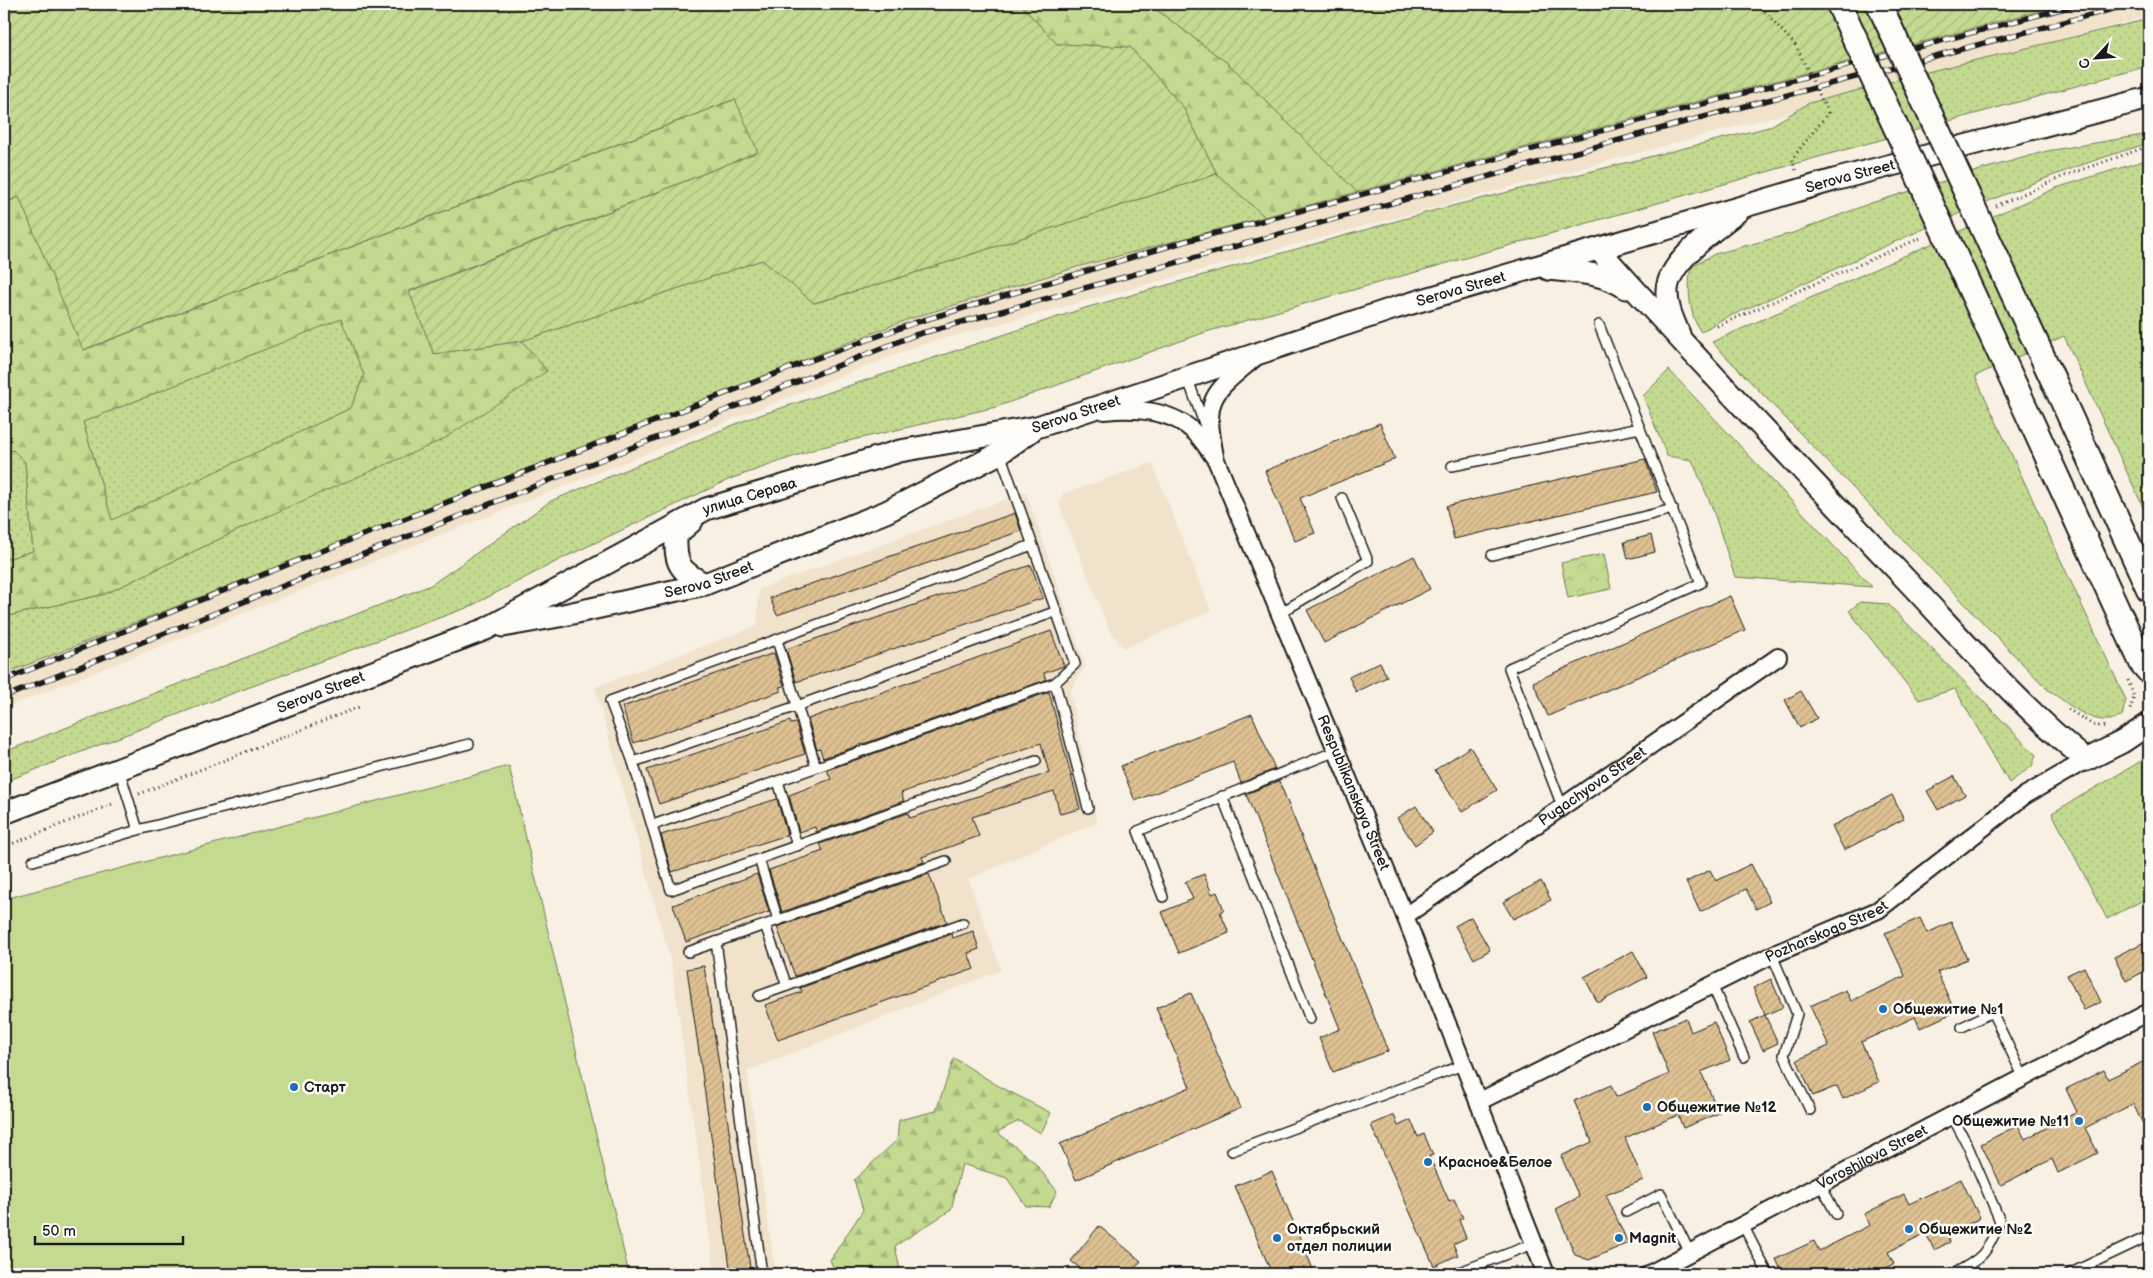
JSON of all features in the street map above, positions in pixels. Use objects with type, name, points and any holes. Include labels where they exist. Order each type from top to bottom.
[{"type":"main road","points":[[1839,4],[2142,663],[2149,671]]},
{"type":"main road","points":[[1879,4],[2149,589]]},
{"type":"street","name":"Serova Street","points":[[4,813],[486,629],[559,616],[704,584],[886,512],[1000,453],[1037,427],[1076,413],[1395,308],[1801,190],[2149,98]]},
{"type":"street","points":[[1684,346],[1670,314],[1667,290],[1670,275],[1686,255],[1743,207]]},
{"type":"street","points":[[1598,250],[1684,346],[1996,673],[2049,727],[2086,760]]},
{"type":"street","points":[[1535,268],[1596,274],[1613,279],[1642,299]]},
{"type":"street","points":[[1216,460],[1210,427],[1211,404],[1222,386],[1264,351]]},
{"type":"street","name":"Respublikanskaya Street","points":[[1076,413],[1135,408],[1170,416],[1193,430],[1216,460],[1405,916],[1546,1274]]},
{"type":"street","name":"улица Серова","points":[[486,629],[706,509],[900,451],[1037,427]]},
{"type":"street","points":[[704,584],[686,574],[676,554],[676,535],[706,509]]},
{"type":"street","name":"Pugachyova Street","points":[[1405,916],[1778,657]]},
{"type":"street","name":"Pozharskogo Street","points":[[1478,1102],[1772,956],[1878,910],[2024,796],[2086,760],[2122,742],[2149,724]]},
{"type":"street","name":"Voroshilova Street","points":[[1649,1274],[2149,1012]]},
{"type":"lane","points":[[1562,806],[1509,668],[1701,583],[1600,325]]},
{"type":"lane","points":[[1187,377],[1216,460]]},
{"type":"lane","points":[[1452,466],[1640,428]]},
{"type":"lane","points":[[653,825],[1055,683],[1076,664],[1000,453]]},
{"type":"lane","points":[[1280,613],[1368,561],[1342,498]]},
{"type":"lane","points":[[1492,555],[1673,509]]},
{"type":"lane","points":[[1032,545],[610,701],[633,762],[671,890],[1036,761]]},
{"type":"lane","points":[[633,762],[797,706],[1057,611]]},
{"type":"lane","points":[[777,640],[816,767]]},
{"type":"lane","points":[[1055,683],[1088,808]]},
{"type":"lane","points":[[33,861],[138,830],[469,744]]},
{"type":"lane","points":[[1163,897],[1138,831],[1336,751]]},
{"type":"lane","points":[[119,768],[138,830]]},
{"type":"lane","points":[[778,781],[797,846]]},
{"type":"lane","points":[[1222,796],[1310,1019]]},
{"type":"lane","points":[[759,859],[778,920]]},
{"type":"lane","points":[[688,952],[946,861]]},
{"type":"lane","points":[[759,996],[963,923]]},
{"type":"lane","points":[[765,925],[787,986]]},
{"type":"lane","points":[[716,942],[762,1274]]},
{"type":"lane","points":[[1772,956],[1797,1014],[1784,1055],[1810,1110]]},
{"type":"lane","points":[[1712,985],[1744,1057]]},
{"type":"lane","points":[[1962,1027],[1992,1012],[2024,1078]]},
{"type":"lane","points":[[1232,1151],[1463,1065]]},
{"type":"lane","points":[[1952,1116],[1967,1144],[2000,1221],[1989,1248],[1976,1262],[1952,1274]]},
{"type":"lane","points":[[1821,1184],[1836,1214]]},
{"type":"lane","points":[[1626,1212],[1661,1194],[1690,1253]]},
{"type":"lane","points":[[1743,1225],[1768,1274]]},
{"type":"lane","points":[[2069,1274],[2149,1236]]},
{"type":"lane","points":[[1454,1274],[1533,1244]]},
{"type":"path","points":[[1758,4],[1796,46],[1828,113],[1792,159],[1801,190]]},
{"type":"path","points":[[2126,674],[2134,697],[2127,719]]},
{"type":"path","points":[[4,847],[359,707]]},
{"type":"path","points":[[2068,709],[2093,726],[2114,727]]},
{"type":"shaded area","points":[[2065,4],[2149,4],[2149,16],[920,345],[4,708],[4,674],[906,320],[1077,267]]},
{"type":"shaded area","points":[[1152,463],[1211,611],[1124,648],[1109,629],[1059,504],[1063,494]]},
{"type":"shaded area","points":[[1026,492],[1085,665],[1070,692],[1097,822],[968,879],[1001,970],[747,1071],[773,1259],[779,1274],[715,1274],[672,966],[595,687],[757,626],[759,589]]},
{"type":"green space","points":[[4,4],[1020,4],[1057,44],[1130,47],[1183,107],[1217,174],[893,280],[814,303],[762,260],[522,341],[434,354],[409,292],[758,152],[735,99],[83,350],[19,197],[4,203]]},
{"type":"green space","points":[[1020,4],[1149,4],[1230,65],[1357,192],[1265,217],[1217,174],[1183,107],[1130,47],[1057,44]]},
{"type":"green space","points":[[1149,4],[2065,4],[1357,192],[1230,65]]},
{"type":"green space","points":[[2149,19],[2149,66],[1833,153],[1206,332],[996,407],[818,448],[730,479],[563,558],[469,607],[220,698],[4,782],[4,752],[431,585],[551,501],[748,419],[1085,308],[1436,210],[1769,127],[1809,103],[1943,68]]},
{"type":"green space","points":[[736,99],[758,152],[409,291],[434,354],[522,341],[547,371],[442,440],[259,520],[105,594],[4,617],[4,560],[33,551],[25,462],[13,450],[4,453],[4,203],[19,197],[84,350]],"holes":[[[341,319],[364,375],[351,408],[112,520],[83,422]]]},
{"type":"green space","points":[[2149,134],[2149,143],[2094,161],[1986,202],[1721,320],[1701,332],[1694,318],[1689,294],[1690,270],[1697,263],[1715,254],[1793,233],[1871,203],[2047,151]]},
{"type":"green space","points":[[2149,159],[2149,520],[2064,336],[1975,376],[2126,700],[2122,716],[2112,720],[2102,720],[2074,709],[2048,690],[1712,342],[2056,188]]},
{"type":"green space","points":[[1217,174],[1265,217],[1077,267],[906,320],[4,674],[4,617],[105,594],[259,520],[547,371],[522,341],[762,260],[815,303],[893,280]]},
{"type":"green space","points":[[342,318],[364,375],[351,408],[112,521],[83,422]]},
{"type":"green space","points":[[1669,370],[1872,587],[1735,577],[1712,507],[1692,460],[1667,456],[1643,396]]},
{"type":"green space","points":[[13,450],[25,462],[33,551],[4,560],[4,453]]},
{"type":"green space","points":[[1604,554],[1611,589],[1568,598],[1561,563]]},
{"type":"green space","points":[[1860,602],[1888,604],[2036,755],[2032,766],[2009,783],[1955,689],[1919,700],[1849,611]]},
{"type":"green space","points":[[2143,760],[2149,762],[2149,897],[2107,919],[2052,813]]},
{"type":"green space","name":"Старт","points":[[509,766],[629,1274],[4,1274],[4,899]]},
{"type":"green space","points":[[954,1058],[995,1084],[1051,1113],[1041,1133],[1019,1121],[997,1132],[1033,1161],[1057,1191],[1049,1207],[1026,1206],[1007,1178],[962,1164],[951,1210],[895,1246],[901,1274],[836,1273],[830,1260],[863,1210],[854,1180],[897,1140],[899,1120],[936,1111]]},
{"type":"building","points":[[1380,423],[1395,459],[1300,498],[1315,533],[1295,541],[1265,471]]},
{"type":"building","points":[[1645,459],[1657,492],[1454,539],[1446,506]]},
{"type":"building","points":[[1015,513],[1021,531],[777,615],[770,598]]},
{"type":"building","points":[[1651,535],[1655,552],[1628,559],[1624,542]]},
{"type":"building","points":[[1414,556],[1430,589],[1324,643],[1307,610]]},
{"type":"building","points":[[1031,565],[1043,598],[796,682],[786,649]]},
{"type":"building","points":[[1730,596],[1745,630],[1548,716],[1533,682]]},
{"type":"building","points":[[1051,631],[1064,666],[1044,673],[1046,680],[823,758],[820,749],[817,750],[808,719]]},
{"type":"building","points":[[774,653],[784,686],[779,687],[781,691],[634,743],[622,707]]},
{"type":"building","points":[[1380,662],[1387,677],[1356,692],[1349,677]]},
{"type":"building","points":[[1801,691],[1817,718],[1800,728],[1785,700]]},
{"type":"building","points":[[1049,692],[1080,809],[1060,814],[1054,791],[972,817],[979,836],[922,857],[924,862],[782,912],[769,870],[823,851],[820,844],[908,813],[910,818],[1049,773],[1041,743],[901,793],[904,801],[816,832],[815,827],[799,832],[789,795],[831,779],[827,770]]},
{"type":"building","points":[[1252,714],[1275,769],[1241,783],[1233,762],[1135,801],[1121,766]]},
{"type":"building","points":[[790,721],[791,724],[796,723],[805,754],[659,804],[647,770]]},
{"type":"building","points":[[1470,747],[1497,790],[1462,812],[1435,770]]},
{"type":"building","points":[[1954,776],[1965,795],[1938,810],[1927,791]]},
{"type":"building","points":[[1279,781],[1388,1051],[1333,1072],[1319,1038],[1340,1029],[1246,794]]},
{"type":"building","points":[[1892,795],[1904,819],[1844,850],[1832,826]]},
{"type":"building","points":[[777,799],[787,835],[672,872],[661,835]]},
{"type":"building","points":[[1416,806],[1433,832],[1415,845],[1397,818]]},
{"type":"building","points":[[1751,864],[1770,902],[1756,909],[1746,889],[1700,912],[1686,882],[1710,870],[1716,881]]},
{"type":"building","points":[[757,874],[769,912],[686,942],[673,905]]},
{"type":"building","points":[[929,874],[947,922],[795,976],[777,927]]},
{"type":"building","points":[[1204,874],[1212,894],[1217,892],[1224,910],[1220,912],[1229,933],[1179,953],[1162,912],[1193,899],[1185,882]]},
{"type":"building","points":[[1541,881],[1551,900],[1513,919],[1503,902]]},
{"type":"building","points":[[1471,917],[1490,950],[1474,959],[1455,926]]},
{"type":"building","name":"Общежитие №1","points":[[1920,918],[1927,933],[1951,922],[1967,959],[1937,972],[1955,1012],[1920,1028],[1915,1017],[1861,1042],[1879,1082],[1843,1099],[1837,1086],[1813,1096],[1797,1060],[1829,1046],[1810,1006],[1846,990],[1851,1001],[1905,976],[1885,933]]},
{"type":"building","points":[[973,931],[979,949],[968,953],[974,969],[778,1040],[765,1005],[802,992],[800,988],[952,934],[953,938]]},
{"type":"building","points":[[2149,940],[2149,969],[2126,981],[2114,957]]},
{"type":"building","points":[[1633,951],[1647,977],[1598,1003],[1584,977]]},
{"type":"building","points":[[704,966],[751,1274],[731,1274],[687,969]]},
{"type":"building","points":[[2084,967],[2101,1002],[2084,1010],[2067,975]]},
{"type":"building","points":[[1771,979],[1783,1007],[1765,1015],[1753,988]]},
{"type":"building","points":[[1191,993],[1241,1108],[1076,1180],[1060,1144],[1190,1087],[1156,1008]]},
{"type":"building","points":[[1765,1015],[1778,1043],[1763,1050],[1750,1022]]},
{"type":"building","name":"Общежитие №12","points":[[1686,1018],[1691,1032],[1714,1022],[1730,1060],[1701,1072],[1719,1113],[1683,1128],[1678,1115],[1625,1138],[1643,1180],[1606,1195],[1628,1243],[1589,1260],[1575,1255],[1556,1209],[1579,1197],[1561,1156],[1592,1142],[1574,1101],[1611,1085],[1616,1097],[1669,1074],[1652,1032]]},
{"type":"building","name":"Общежитие №11","points":[[2149,1059],[2149,1136],[2133,1104],[2085,1128],[2098,1153],[2058,1173],[2052,1159],[2001,1185],[1981,1144],[2018,1125],[2025,1139],[2077,1112],[2066,1089],[2104,1070],[2108,1079]]},
{"type":"building","points":[[1394,1115],[1398,1126],[1411,1120],[1418,1137],[1424,1134],[1433,1155],[1429,1156],[1449,1201],[1454,1199],[1463,1218],[1459,1220],[1466,1238],[1453,1244],[1458,1255],[1434,1266],[1371,1125]]},
{"type":"building","points":[[1272,1171],[1315,1274],[1272,1274],[1235,1186]]},
{"type":"building","name":"Общежитие №2","points":[[1961,1179],[1980,1218],[1947,1235],[1950,1242],[1934,1250],[1926,1233],[1888,1252],[1894,1264],[1873,1274],[1783,1274],[1776,1259],[1814,1241],[1819,1251],[1870,1225],[1864,1214],[1904,1194],[1909,1204]]},
{"type":"building","points":[[1099,1226],[1141,1261],[1130,1274],[1087,1274],[1071,1261]]},
{"type":"railway","points":[[4,680],[294,562],[798,365],[914,323],[1186,241],[2080,4]]},
{"type":"railway","points":[[4,697],[915,335],[1685,122],[2132,4]]},
{"type":"place","name":"Общежитие №1","points":[[1883,1009]]},
{"type":"place","name":"Старт","points":[[294,1087]]},
{"type":"place","name":"Общежитие №12","points":[[1647,1107]]},
{"type":"place","name":"Общежитие №11","points":[[2079,1121]]},
{"type":"place","name":"Красное&Белое","points":[[1428,1162]]},
{"type":"place","name":"Общежитие №2","points":[[1909,1229]]},
{"type":"place","name":"Октябрьский отдел полиции","points":[[1277,1238]]},
{"type":"place","name":"Magnit","points":[[1619,1238]]}]
